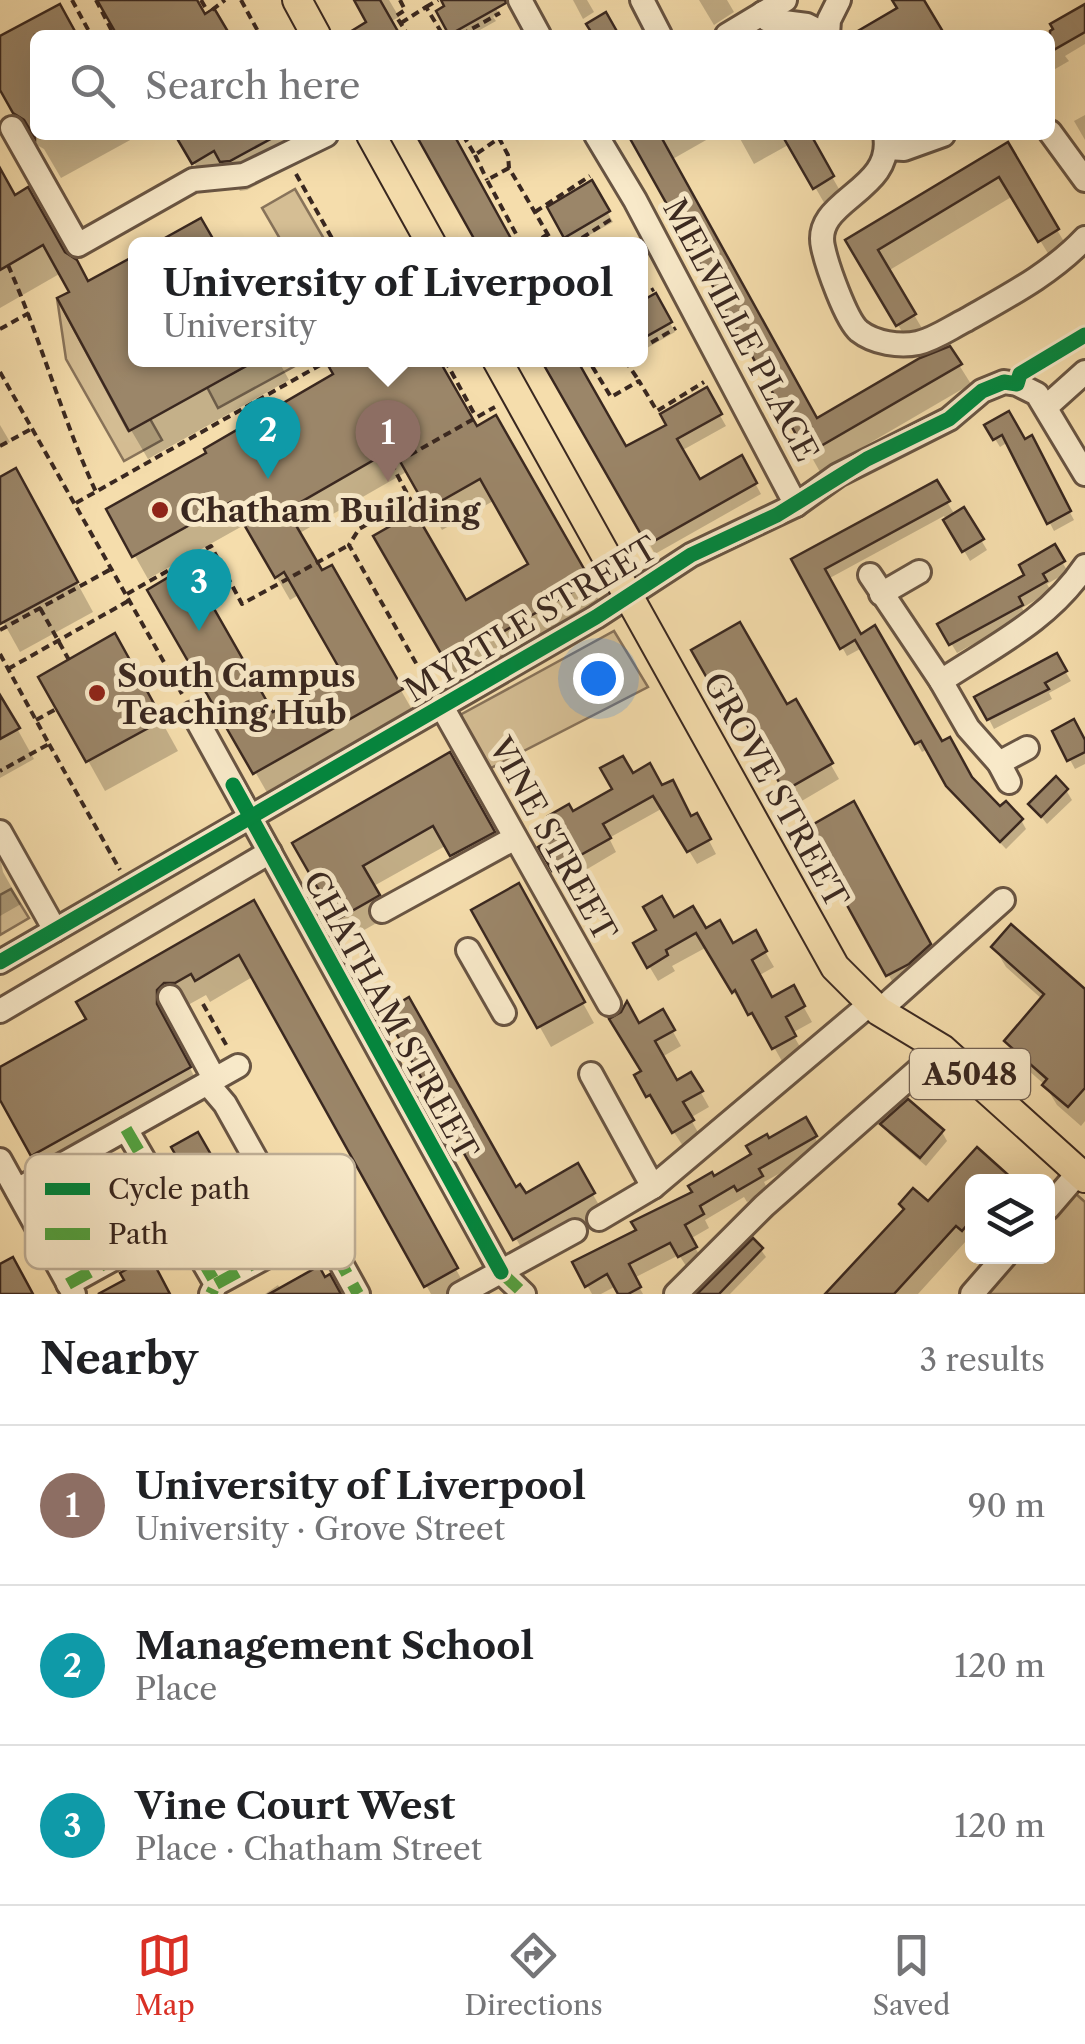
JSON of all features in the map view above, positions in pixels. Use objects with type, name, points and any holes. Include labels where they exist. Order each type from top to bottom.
[{"type":"main road","points":[[297,0],[313,30]]},
{"type":"main road","points":[[375,140],[428,237]]},
{"type":"main road","name":"GROVE STREET","points":[[501,367],[822,947],[847,982],[874,1007],[942,1049],[1082,1175]]},
{"type":"street","points":[[642,0],[657,30]]},
{"type":"street","points":[[735,30],[785,0]]},
{"type":"street","points":[[828,30],[839,0]]},
{"type":"street","points":[[510,6],[534,30]]},
{"type":"street","points":[[763,13],[768,20],[817,30]]},
{"type":"street","points":[[12,128],[78,244],[193,180],[244,175],[316,140]]},
{"type":"street","points":[[1055,139],[1085,180]]},
{"type":"street","name":"MELVILLE PLACE","points":[[599,140],[635,200],[796,504]]},
{"type":"street","points":[[928,140],[904,149],[886,142],[878,169],[861,192],[829,216],[824,227],[822,244],[849,318],[858,330],[874,340],[902,345],[934,337],[1034,281],[1085,238]]},
{"type":"street","points":[[1085,372],[1046,407],[1085,474]]},
{"type":"street","name":"MYRTLE STREET","points":[[0,962],[628,597],[691,555],[796,504],[867,458],[949,419],[982,391],[1004,382],[1018,384],[1036,394],[1046,407]]},
{"type":"street","points":[[941,681],[1037,620],[1069,590],[1085,566]]},
{"type":"street","points":[[918,572],[875,584],[968,728],[1004,772],[1027,748]]},
{"type":"street","name":"VINE STREET","points":[[440,705],[609,1004]]},
{"type":"street","name":"CHATHAM STREET","points":[[193,713],[501,1272],[524,1294]]},
{"type":"street","points":[[0,832],[55,930]]},
{"type":"street","points":[[382,911],[515,838]]},
{"type":"street","points":[[0,1012],[270,852]]},
{"type":"street","points":[[599,1219],[652,1187],[1003,900]]},
{"type":"street","points":[[468,950],[504,1013]]},
{"type":"street","points":[[170,997],[253,1154]]},
{"type":"street","points":[[676,1294],[764,1206],[942,1049]]},
{"type":"street","points":[[81,1154],[238,1066]]},
{"type":"street","points":[[590,1074],[652,1187]]},
{"type":"street","points":[[126,1129],[141,1154]]},
{"type":"street","points":[[0,1160],[25,1205]]},
{"type":"street","points":[[1055,1201],[1082,1175]]},
{"type":"street","points":[[17,1190],[25,1186]]},
{"type":"street","points":[[460,1294],[575,1232]]},
{"type":"street","points":[[972,1294],[998,1264]]},
{"type":"street","points":[[71,1289],[104,1269]]},
{"type":"street","points":[[214,1289],[248,1269]]},
{"type":"street","points":[[345,1269],[358,1294]]},
{"type":"path","points":[[72,0],[89,30]]},
{"type":"path","points":[[96,0],[111,30]]},
{"type":"path","points":[[201,0],[210,11],[225,0]]},
{"type":"path","points":[[241,0],[257,30]]},
{"type":"path","points":[[400,0],[405,10],[396,16],[405,30]]},
{"type":"path","points":[[400,23],[438,0]]},
{"type":"path","points":[[469,30],[510,6]]},
{"type":"path","points":[[426,7],[440,30]]},
{"type":"path","points":[[466,140],[518,237]]},
{"type":"path","points":[[475,155],[496,140]]},
{"type":"path","points":[[502,140],[509,168],[550,237]]},
{"type":"path","points":[[286,156],[331,237]]},
{"type":"path","points":[[487,180],[509,168]]},
{"type":"path","points":[[535,212],[590,176]]},
{"type":"path","points":[[583,237],[614,218]]},
{"type":"path","points":[[543,237],[548,234]]},
{"type":"path","points":[[0,273],[9,267],[72,440],[96,492]]},
{"type":"path","points":[[648,292],[654,289]]},
{"type":"path","points":[[0,329],[28,313]]},
{"type":"path","points":[[648,344],[676,328]]},
{"type":"path","points":[[76,503],[316,367]]},
{"type":"path","points":[[448,367],[476,417]]},
{"type":"path","points":[[593,367],[611,397],[639,380]]},
{"type":"path","points":[[630,367],[656,411],[704,382]]},
{"type":"path","points":[[0,372],[193,713]]},
{"type":"path","points":[[127,594],[212,546],[242,604],[349,545],[359,529],[410,498],[392,465],[517,395]]},
{"type":"path","points":[[0,446],[33,428]]},
{"type":"path","points":[[349,545],[440,705]]},
{"type":"path","points":[[0,630],[113,568]]},
{"type":"path","points":[[8,668],[130,600]]},
{"type":"path","points":[[40,608],[68,660]]},
{"type":"path","points":[[1,657],[129,888]]},
{"type":"path","points":[[36,720],[56,709]]},
{"type":"path","points":[[0,771],[49,744]]},
{"type":"path","points":[[203,1004],[238,1066]]},
{"type":"shaded area","points":[[295,189],[323,237],[279,237],[262,208]]},
{"type":"shaded area","points":[[57,298],[128,430],[150,419],[162,440],[124,461],[66,359]]},
{"type":"shaded area","points":[[244,367],[293,367],[218,408],[207,387]]},
{"type":"shaded area","points":[[614,631],[648,687],[489,769],[460,715]]},
{"type":"shaded area","points":[[11,889],[29,918],[0,935],[0,895]]},
{"type":"shaded area","points":[[1076,1194],[1085,1202],[1085,1294],[985,1294],[1013,1264],[1055,1264],[1055,1217]]},
{"type":"building","points":[[97,0],[197,0],[205,14],[214,8],[227,30],[114,30]]},
{"type":"building","points":[[354,0],[380,0],[397,30],[353,30],[366,22]]},
{"type":"building","points":[[441,0],[506,3],[458,30],[446,30],[436,11],[444,6]]},
{"type":"building","points":[[892,0],[924,0],[942,30],[860,30],[897,8]]},
{"type":"building","points":[[60,4],[74,30],[30,30],[30,130],[13,113],[0,90],[0,36]]},
{"type":"building","points":[[1085,4],[1085,32],[1055,49],[1055,30],[1050,24]]},
{"type":"building","points":[[606,12],[616,30],[590,30],[586,24]]},
{"type":"building","points":[[178,140],[269,140],[230,161],[220,162],[214,151],[192,164]]},
{"type":"building","points":[[419,140],[457,140],[510,237],[473,237]]},
{"type":"building","points":[[631,140],[663,140],[817,418],[920,358],[950,346],[962,364],[807,454]]},
{"type":"building","points":[[785,140],[814,140],[834,176],[813,189]]},
{"type":"building","points":[[1008,142],[1059,229],[1038,242],[999,177],[878,250],[916,314],[896,326],[845,240]]},
{"type":"building","points":[[0,168],[15,195],[28,187],[65,252],[77,260],[88,281],[128,259],[128,367],[244,367],[129,431],[57,298],[69,292],[43,245],[0,270]]},
{"type":"building","points":[[592,180],[610,211],[563,237],[547,207]]},
{"type":"building","points":[[201,218],[212,237],[167,237]]},
{"type":"building","points":[[656,293],[672,322],[648,336],[648,298]]},
{"type":"building","points":[[329,367],[443,367],[477,426],[496,415],[591,581],[447,664],[373,536],[415,512],[466,600],[528,564],[480,479],[427,509],[393,449],[287,510],[322,570],[332,565],[403,689],[253,774],[147,590],[189,565],[273,712],[342,673],[284,572],[275,578],[231,502],[132,557],[106,509],[333,374]]},
{"type":"building","points":[[545,367],[581,367],[626,446],[666,425],[660,414],[707,387],[722,414],[677,439],[700,479],[742,455],[757,483],[647,545]]},
{"type":"building","points":[[1009,411],[1025,439],[1032,435],[1071,511],[1047,524],[1002,435],[993,440],[984,425]]},
{"type":"building","points":[[16,468],[78,582],[0,624],[0,477]]},
{"type":"building","points":[[937,480],[950,501],[825,569],[861,634],[875,625],[942,741],[950,737],[972,777],[1000,806],[1006,801],[1023,819],[1000,842],[946,786],[921,741],[915,744],[855,640],[840,649],[791,559]]},
{"type":"building","points":[[964,507],[984,539],[962,552],[943,520]]},
{"type":"building","points":[[1055,544],[1065,561],[1043,574],[1047,581],[1019,597],[1023,605],[949,645],[937,624],[1024,575],[1019,565]]},
{"type":"building","points":[[740,622],[787,704],[796,699],[833,763],[784,791],[738,709],[728,715],[691,650]]},
{"type":"building","name":"South Campus Teaching Hub","points":[[115,633],[163,720],[86,762],[38,677]]},
{"type":"building","points":[[1057,653],[1067,671],[1045,683],[1049,689],[987,720],[974,697]]},
{"type":"building","points":[[0,695],[20,728],[0,739]]},
{"type":"building","points":[[1074,719],[1085,740],[1085,752],[1067,761],[1052,731]]},
{"type":"building","points":[[450,752],[495,832],[450,856],[433,826],[363,866],[380,895],[336,920],[292,843]]},
{"type":"building","points":[[623,756],[633,773],[650,763],[662,785],[673,780],[691,816],[697,813],[711,839],[687,852],[653,796],[603,824],[611,838],[552,871],[538,847],[559,835],[548,816],[569,804],[573,811],[612,789],[600,768]]},
{"type":"building","points":[[1056,776],[1068,789],[1041,817],[1028,804]]},
{"type":"building","points":[[854,801],[931,944],[909,964],[886,976],[805,829]]},
{"type":"building","points":[[519,883],[585,1002],[537,1028],[471,910]]},
{"type":"building","points":[[662,896],[674,917],[693,906],[706,928],[720,920],[733,943],[756,930],[767,951],[752,960],[772,997],[794,985],[805,1006],[786,1017],[796,1036],[772,1049],[696,933],[666,950],[668,955],[647,968],[633,943],[656,930],[643,907]]},
{"type":"building","points":[[254,900],[458,1268],[424,1287],[355,1163],[355,1154],[350,1154],[239,955],[195,981],[191,974],[175,983],[164,983],[157,990],[157,1004],[191,1067],[30,1154],[0,1100],[0,1067],[86,1019],[76,1002]]},
{"type":"building","points":[[1011,924],[1085,989],[1085,1088],[1068,1107],[1042,1085],[1047,1079],[1004,1041],[1044,994],[991,947]]},
{"type":"building","points":[[409,997],[516,1187],[520,1184],[526,1193],[578,1163],[595,1193],[513,1240],[384,1012]]},
{"type":"building","points":[[627,1001],[639,1023],[663,1009],[675,1030],[655,1041],[677,1080],[691,1072],[703,1091],[683,1102],[694,1120],[672,1133],[650,1095],[646,1097],[634,1075],[641,1071],[609,1019],[621,1012]]},
{"type":"building","points":[[908,1099],[944,1130],[920,1158],[880,1124]]},
{"type":"building","points":[[806,1117],[817,1136],[759,1169],[763,1176],[737,1191],[734,1186],[700,1206],[704,1214],[685,1225],[697,1247],[678,1257],[670,1243],[629,1264],[641,1287],[628,1294],[618,1294],[607,1274],[585,1287],[572,1262],[636,1230],[631,1222],[692,1192],[688,1186],[751,1154],[746,1146]]},
{"type":"building","points":[[198,1132],[211,1154],[175,1154],[171,1147]]},
{"type":"building","points":[[977,1147],[1007,1174],[965,1174],[965,1227],[962,1231],[956,1226],[894,1294],[825,1294],[904,1209],[899,1204],[913,1188],[928,1201]]},
{"type":"building","points":[[753,1238],[763,1248],[719,1294],[697,1294]]},
{"type":"building","points":[[13,1257],[33,1294],[0,1294],[0,1264]]},
{"type":"building","points":[[127,1269],[157,1269],[170,1294],[98,1294],[124,1280],[120,1273]]},
{"type":"building","points":[[314,1269],[321,1269],[325,1277],[330,1274],[341,1294],[269,1294]]},
{"type":"marked path","points":[[126,1129],[141,1154]]},
{"type":"marked path","points":[[68,1284],[95,1269]]},
{"type":"marked path","points":[[207,1269],[216,1284],[211,1294]]},
{"type":"marked path","points":[[216,1284],[244,1269]]},
{"type":"marked path","points":[[344,1269],[358,1294]]},
{"type":"marked path","points":[[501,1272],[524,1294]]},
{"type":"cycle path","points":[[0,962],[596,617],[691,555],[777,515],[867,459],[949,419],[982,391],[1004,382],[1017,384],[1020,374],[1085,335]]},
{"type":"cycle path","points":[[233,785],[501,1272]]},
{"type":"place","name":"Management School","points":[[268,479]]},
{"type":"place","name":"University of Liverpool","points":[[388,482]]},
{"type":"place","name":"Chatham Building","points":[[160,510]]},
{"type":"place","name":"Vine Court West","points":[[199,631]]},
{"type":"place","name":"South Campus Teaching Hub","points":[[97,693]]}]
